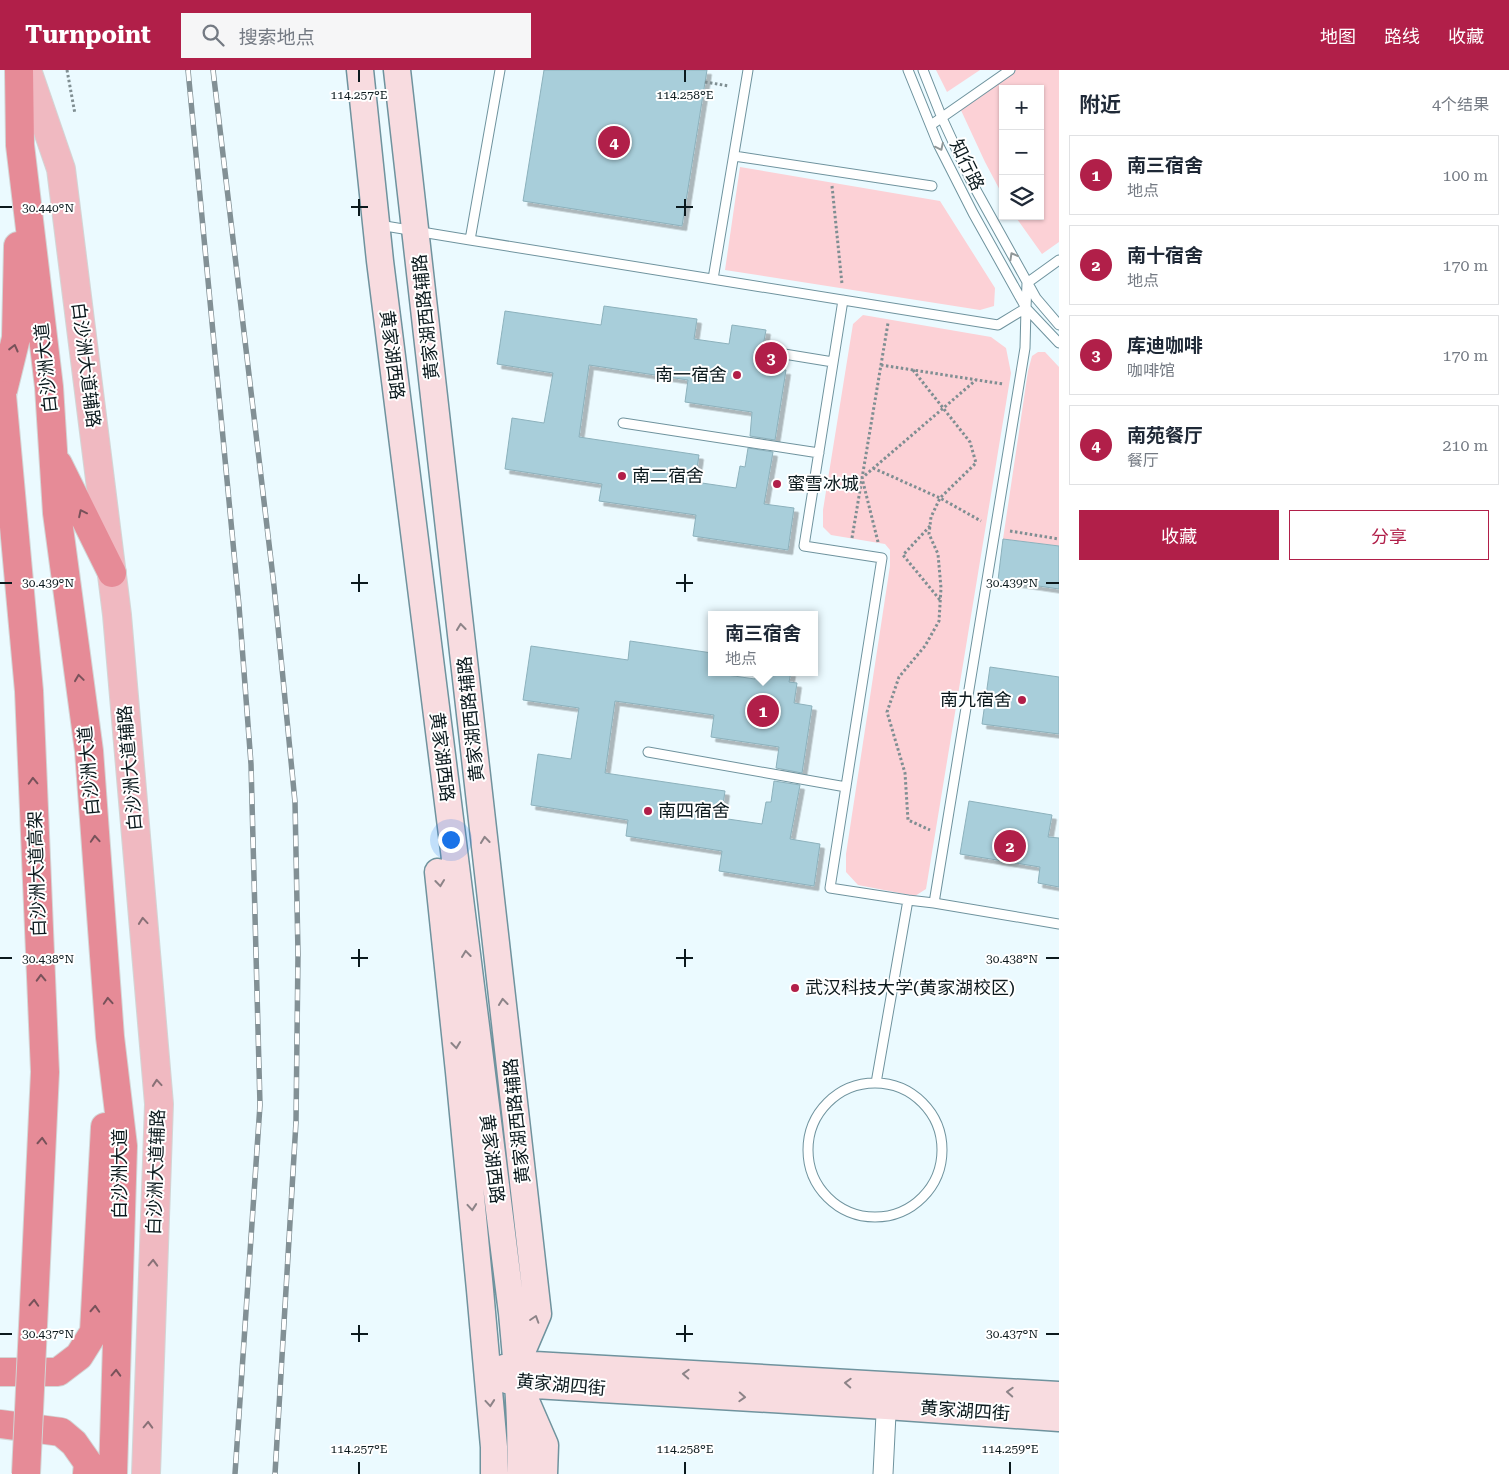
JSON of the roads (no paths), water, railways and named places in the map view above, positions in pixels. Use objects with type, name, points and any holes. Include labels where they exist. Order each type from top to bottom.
[{"type":"highway","name":"白沙洲大道","points":[[19,70],[20,146],[49,387],[57,513],[89,751],[110,1037],[123,1146],[113,1474]]},
{"type":"highway","name":"白沙洲大道高架","points":[[20,146],[16,338],[1,387],[29,690],[45,1072],[26,1474]]},
{"type":"highway","points":[[53,454],[112,573]]},
{"type":"highway","points":[[0,1372],[58,1372],[79,1356],[94,1332],[110,1037]]},
{"type":"highway","points":[[0,1424],[62,1432],[74,1443],[88,1464],[87,1474]]},
{"type":"main road","name":"白沙洲大道辅路","points":[[27,70],[61,169],[112,573],[159,1104],[146,1474]]},
{"type":"main road","name":"黄家湖西路","points":[[346,70],[356,176],[405,554],[460,1082],[494,1447],[494,1474]]},
{"type":"main road","name":"黄家湖西路","points":[[360,70],[376,224],[518,1374],[521,1447],[520,1474]]},
{"type":"main road","name":"黄家湖西路辅路","points":[[397,70],[538,1314],[518,1374]]},
{"type":"main road","name":"黄家湖四街","points":[[487,1373],[887,1395],[1059,1395]]},
{"type":"main road","points":[[518,1374],[545,1445],[544,1474]]},
{"type":"main road","name":"黄家湖四街","points":[[887,1395],[1059,1418]]},
{"type":"street","points":[[883,1474],[887,1395]]},
{"type":"lane","points":[[470,240],[500,70]]},
{"type":"lane","points":[[713,279],[748,70]]},
{"type":"lane","name":"知行路","points":[[908,70],[938,144],[973,213],[1026,308],[1059,343]]},
{"type":"lane","name":"知行路","points":[[923,70],[942,118],[971,181],[1036,298],[1059,325]]},
{"type":"lane","points":[[931,125],[1010,70]]},
{"type":"lane","points":[[734,156],[932,186]]},
{"type":"lane","points":[[376,224],[998,324],[1026,308]]},
{"type":"lane","points":[[934,903],[1025,348],[1027,282],[1059,260]]},
{"type":"lane","points":[[844,300],[804,546],[882,558],[830,888],[1059,924]]},
{"type":"lane","points":[[775,369],[778,353],[833,362]]},
{"type":"lane","points":[[623,423],[819,453]]},
{"type":"lane","points":[[648,752],[846,787]]},
{"type":"lane","points":[[876,1083],[908,900]]},
{"type":"lane","points":[[876,1083],[897,1087],[916,1097],[931,1112],[940,1132],[942,1153],[938,1174],[927,1193],[911,1207],[891,1215],[870,1217],[847,1211],[828,1198],[815,1180],[808,1159],[809,1136],[818,1115],[833,1098],[853,1087],[876,1083]]},
{"type":"railway","points":[[188,70],[239,606],[251,764],[260,1105],[235,1474]]},
{"type":"railway","points":[[213,70],[274,586],[295,802],[298,954],[296,1122],[275,1474]]},
{"type":"place","name":"南苑餐厅","points":[[614,142]]},
{"type":"place","name":"库迪咖啡","points":[[771,358]]},
{"type":"place","name":"南一宿舍","points":[[737,375]]},
{"type":"place","name":"南二宿舍","points":[[622,476]]},
{"type":"place","name":"蜜雪冰城","points":[[777,484]]},
{"type":"place","name":"南九宿舍","points":[[1022,700]]},
{"type":"place","name":"南三宿舍","points":[[763,711]]},
{"type":"place","name":"南四宿舍","points":[[648,811]]},
{"type":"place","name":"南十宿舍","points":[[1010,846]]},
{"type":"place","name":"武汉科技大学(黄家湖校区)","points":[[795,988]]}]
